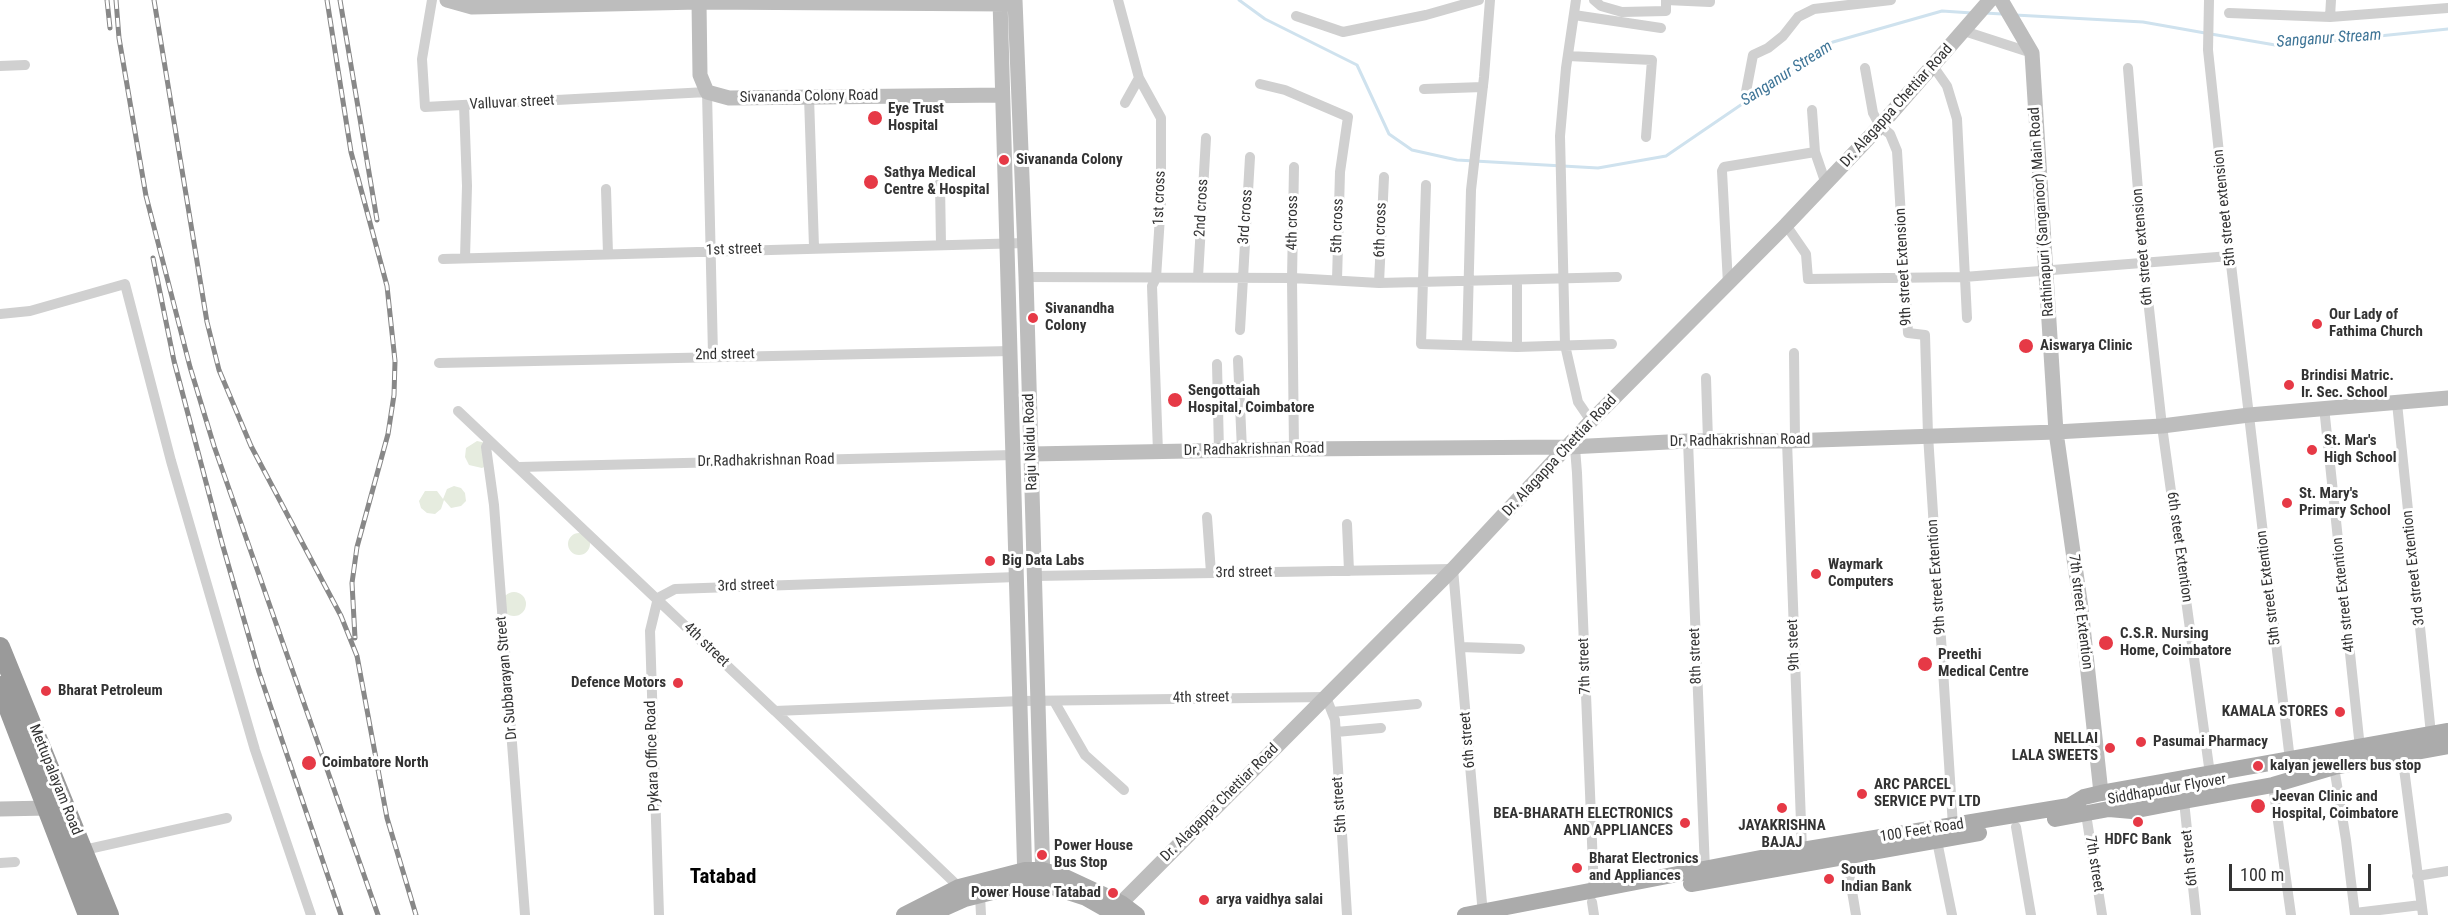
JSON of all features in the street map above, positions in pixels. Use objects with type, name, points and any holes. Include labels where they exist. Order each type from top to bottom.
[{"type":"highway","name":"Mettupalayam Road","points":[[0,646],[56,805],[88,915]]},
{"type":"highway","name":"Mettupalayam Road","points":[[0,686],[56,805],[84,850],[109,915]]},
{"type":"main road","name":"100 Feet Road","points":[[1465,915],[1521,912],[1593,903],[1846,855],[2086,814],[2105,801],[2210,774],[2448,731]]},
{"type":"main road","name":"Siddhapudur Flyover","points":[[2105,801],[2128,805],[2269,780],[2448,738]]},
{"type":"main road","name":"100 Feet Road","points":[[1593,903],[1705,870],[1802,850],[2069,806],[2084,797],[2105,801],[2132,811],[2269,780],[2448,746]]},
{"type":"main road","name":"Siddhapudur Flyover","points":[[2105,801],[2247,776],[2269,780]]},
{"type":"main road","points":[[904,915],[959,887],[1025,877],[1063,876],[1118,909],[1137,915]]},
{"type":"main road","points":[[929,915],[1025,877]]},
{"type":"street","name":"Valluvar street","points":[[432,0],[422,59],[425,107],[707,92]]},
{"type":"street","points":[[447,0],[472,7],[699,1],[1015,2]]},
{"type":"street","points":[[1118,0],[1139,78],[1125,103]]},
{"type":"street","points":[[1296,16],[1343,32],[1426,15],[1479,0]]},
{"type":"street","points":[[1467,345],[1467,280],[1472,179],[1490,0]]},
{"type":"street","points":[[1576,0],[1560,136],[1565,345],[1578,402],[1591,421]]},
{"type":"street","points":[[1594,0],[1601,6],[1622,12],[1666,11],[1666,0],[1710,2],[1710,0]]},
{"type":"street","points":[[1804,0],[1814,9]]},
{"type":"street","points":[[1745,97],[1753,55],[1768,48],[1783,36],[1798,17],[1814,9],[1891,0]]},
{"type":"street","name":"Rathinapuri (Sanganoor) Main Road","points":[[2001,0],[2028,47],[2056,432]]},
{"type":"street","name":"5th street extension","points":[[2209,0],[2208,46],[2249,415]]},
{"type":"street","points":[[2330,17],[2331,0]]},
{"type":"street","points":[[699,1],[700,75],[707,92],[713,355]]},
{"type":"street","name":"Raju Naidu Road","points":[[1000,2],[1025,877]]},
{"type":"street","name":"Raju Naidu Road","points":[[1015,2],[1035,576],[1046,701],[1043,877]]},
{"type":"street","name":"Dr. Alagappa Chettiar Road","points":[[1118,909],[1453,569],[1591,421],[1786,225],[1880,126],[1988,2]]},
{"type":"street","points":[[2229,13],[2330,17],[2448,8]]},
{"type":"street","points":[[1574,15],[1661,28]]},
{"type":"street","points":[[1965,29],[2028,47]]},
{"type":"street","points":[[1568,56],[1652,60],[1646,137]]},
{"type":"street","points":[[0,66],[25,65]]},
{"type":"street","points":[[1933,66],[1947,86],[1957,119],[1967,318]]},
{"type":"street","name":"9th street Extension","points":[[1865,68],[1874,113],[1880,126],[1890,135],[1897,151],[1908,333],[1925,335],[1929,435]]},
{"type":"street","name":"6th street extension","points":[[2128,68],[2144,263],[2162,426]]},
{"type":"street","name":"1st cross","points":[[1139,78],[1161,118],[1161,201],[1156,278],[1152,286],[1158,452]]},
{"type":"street","name":"5th cross","points":[[1260,84],[1286,90],[1348,117],[1340,172],[1337,280]]},
{"type":"street","points":[[1424,89],[1483,87]]},
{"type":"street","name":"Sivananda Colony Road","points":[[707,92],[729,98],[1002,95]]},
{"type":"street","points":[[809,97],[814,247]]},
{"type":"street","points":[[464,105],[467,186],[465,258]]},
{"type":"street","points":[[1812,110],[1815,152],[1826,183]]},
{"type":"street","name":"2nd cross","points":[[1198,278],[1206,138]]},
{"type":"street","points":[[1728,284],[1722,171],[1724,167],[1815,152]]},
{"type":"street","name":"3rd cross","points":[[1240,330],[1250,157]]},
{"type":"street","name":"4th cross","points":[[1294,167],[1292,279],[1294,449]]},
{"type":"street","name":"6th cross","points":[[1379,282],[1384,177]]},
{"type":"street","points":[[940,183],[941,245]]},
{"type":"street","points":[[1426,185],[1421,344],[1517,347],[1612,344]]},
{"type":"street","points":[[606,189],[608,254]]},
{"type":"street","points":[[1786,225],[1806,254],[1808,279],[1964,277],[2230,256]]},
{"type":"street","name":"1st street","points":[[443,259],[814,247],[1025,243]]},
{"type":"street","points":[[1026,277],[1242,278],[1379,282],[1517,281],[1617,277]]},
{"type":"street","points":[[1517,281],[1517,347]]},
{"type":"street","points":[[0,314],[30,311],[125,284],[171,461],[252,739],[311,915]]},
{"type":"street","name":"2nd street","points":[[440,363],[713,355],[1011,351]]},
{"type":"street","name":"9th steet","points":[[1794,353],[1791,441],[1802,850]]},
{"type":"street","points":[[1238,360],[1242,450]]},
{"type":"street","points":[[1217,364],[1219,451]]},
{"type":"street","points":[[1706,378],[1708,441]]},
{"type":"street","name":"Dr. Radhakrishnan Road","points":[[1031,454],[1569,447],[1688,441],[1791,441],[2056,432],[2162,426],[2324,407],[2448,398]]},
{"type":"street","name":"3rd street Extention","points":[[2397,403],[2431,734]]},
{"type":"street","name":"4th street Extention","points":[[2324,407],[2360,748]]},
{"type":"street","name":"4th street","points":[[458,411],[658,598],[959,887]]},
{"type":"street","name":"5th street Extention","points":[[2249,415],[2290,760]]},
{"type":"street","name":"6th steet Extention","points":[[2162,426],[2210,774]]},
{"type":"street","name":"7th street Extention","points":[[2056,432],[2105,801]]},
{"type":"street","name":"9th street Extention","points":[[1929,435],[1953,826]]},
{"type":"street","name":"8th street","points":[[1688,441],[1705,870]]},
{"type":"street","name":"Dr Subbarayan Street","points":[[489,442],[486,447],[492,478],[525,915]]},
{"type":"street","name":"7th street","points":[[1569,447],[1575,448],[1577,473],[1593,903]]},
{"type":"street","name":"Dr.Radhakrishnan Road","points":[[519,467],[1014,455]]},
{"type":"street","points":[[1207,517],[1211,573]]},
{"type":"street","points":[[1347,524],[1349,571]]},
{"type":"street","name":"3rd street","points":[[1035,576],[1453,569]]},
{"type":"street","name":"6th street","points":[[1453,569],[1483,913]]},
{"type":"street","name":"3rd street","points":[[658,598],[675,589],[1017,577]]},
{"type":"street","name":"Pykara Office Road","points":[[658,598],[650,631],[658,915]]},
{"type":"street","points":[[1460,648],[1520,649]]},
{"type":"street","name":"4th street","points":[[1021,701],[1326,696]]},
{"type":"street","name":"5th street","points":[[1326,696],[1336,732],[1347,915]]},
{"type":"street","points":[[775,711],[1021,701]]},
{"type":"street","points":[[1046,701],[1085,755],[1124,790]]},
{"type":"street","points":[[1332,712],[1417,704]]},
{"type":"street","points":[[1336,732],[1381,728]]},
{"type":"street","points":[[2334,767],[2355,914],[2422,910],[2402,753]]},
{"type":"street","points":[[2269,780],[2291,915]]},
{"type":"street","name":"6th street","points":[[2184,801],[2196,915]]},
{"type":"street","points":[[0,809],[56,805]]},
{"type":"street","name":"7th street","points":[[2086,814],[2102,915]]},
{"type":"street","points":[[84,850],[226,818]]},
{"type":"street","points":[[2016,826],[2031,915]]},
{"type":"street","points":[[1937,841],[1952,915]]},
{"type":"street","points":[[1846,855],[1856,915]]},
{"type":"street","points":[[0,863],[15,862]]},
{"type":"street","points":[[2417,876],[2448,871]]},
{"type":"street","points":[[980,895],[981,915]]},
{"type":"shaded area","points":[[477,441],[486,443],[486,466],[482,468],[469,465],[465,457],[466,448]]},
{"type":"shaded area","points":[[454,486],[461,488],[465,493],[466,501],[461,506],[451,508],[444,500],[441,509],[435,514],[427,513],[421,508],[419,501],[425,491],[437,491],[443,499],[447,489]]},
{"type":"shaded area","points":[[579,533],[587,536],[590,544],[587,552],[579,555],[571,552],[568,544],[571,536]]},
{"type":"shaded area","points":[[514,592],[522,596],[526,604],[522,612],[514,616],[506,612],[502,604],[506,596]]},
{"type":"waterway","name":"Sanganur Stream","points":[[1239,0],[1265,19],[1357,65],[1389,134],[1412,150],[1457,160],[1598,168],[1666,156],[1833,42],[1942,11],[1972,13]]},
{"type":"waterway","name":"Sanganur Stream","points":[[1985,13],[2002,14]]},
{"type":"waterway","name":"Sanganur Stream","points":[[2015,15],[2143,22],[2205,33]]},
{"type":"waterway","name":"Sanganur Stream","points":[[2211,34],[2281,46],[2448,29]]},
{"type":"railway","points":[[107,0],[110,28]]},
{"type":"railway","points":[[116,0],[119,38],[146,196],[190,367],[214,446],[378,915]]},
{"type":"railway","points":[[154,0],[207,322],[219,370],[251,446],[341,616],[357,656],[387,818],[416,915]]},
{"type":"railway","points":[[327,0],[351,152],[387,286],[395,361],[394,395],[388,434],[357,547],[352,583],[355,638]]},
{"type":"railway","points":[[340,0],[377,220]]},
{"type":"railway","points":[[153,258],[174,361],[222,543],[259,672],[341,915]]},
{"type":"place","name":"Eye Trust Hospital","points":[[875,118]]},
{"type":"place","name":"Sivananda Colony","points":[[1004,160]]},
{"type":"place","name":"Sathya Medical Centre & Hospital","points":[[871,182]]},
{"type":"place","name":"Sivanandha Colony","points":[[1033,318]]},
{"type":"place","name":"Our Lady of Fathima Church","points":[[2317,324]]},
{"type":"place","name":"Aiswarya Clinic","points":[[2026,346]]},
{"type":"place","name":"Brindisi Matric. Ir. Sec. School","points":[[2289,385]]},
{"type":"place","name":"Sengottaiah Hospital, Coimbatore","points":[[1175,400]]},
{"type":"place","name":"St. Mar's High School","points":[[2312,450]]},
{"type":"place","name":"St. Mary's Primary School","points":[[2287,503]]},
{"type":"place","name":"Big Data Labs","points":[[990,561]]},
{"type":"place","name":"Waymark Computers","points":[[1816,574]]},
{"type":"place","name":"C.S.R. Nursing Home, Coimbatore","points":[[2106,643]]},
{"type":"place","name":"Preethi Medical Centre","points":[[1925,664]]},
{"type":"place","name":"Defence Motors","points":[[678,683]]},
{"type":"place","name":"Bharat Petroleum","points":[[46,691]]},
{"type":"place","name":"KAMALA STORES","points":[[2340,712]]},
{"type":"place","name":"Pasumai Pharmacy","points":[[2141,742]]},
{"type":"place","name":"NELLAI LALA SWEETS","points":[[2110,748]]},
{"type":"place","name":"Coimbatore North","points":[[309,763]]},
{"type":"place","name":"kalyan jewellers bus stop","points":[[2258,766]]},
{"type":"place","name":"ARC PARCEL SERVICE PVT LTD","points":[[1862,794]]},
{"type":"place","name":"Jeevan Clinic and Hospital, Coimbatore","points":[[2258,806]]},
{"type":"place","name":"JAYAKRISHNA BAJAJ","points":[[1782,808]]},
{"type":"place","name":"HDFC Bank","points":[[2138,822]]},
{"type":"place","name":"BEA-BHARATH ELECTRONICS AND APPLIANCES","points":[[1685,823]]},
{"type":"place","name":"Power House Bus Stop","points":[[1042,855]]},
{"type":"place","name":"Bharat Electronics and Appliances","points":[[1577,868]]},
{"type":"place","name":"South Indian Bank","points":[[1829,879]]},
{"type":"place","name":"Power House Tatabad","points":[[1113,893]]},
{"type":"place","name":"arya vaidhya salai","points":[[1204,900]]},
{"type":"district","name":"Tatabad","points":[[723,878]]}]
